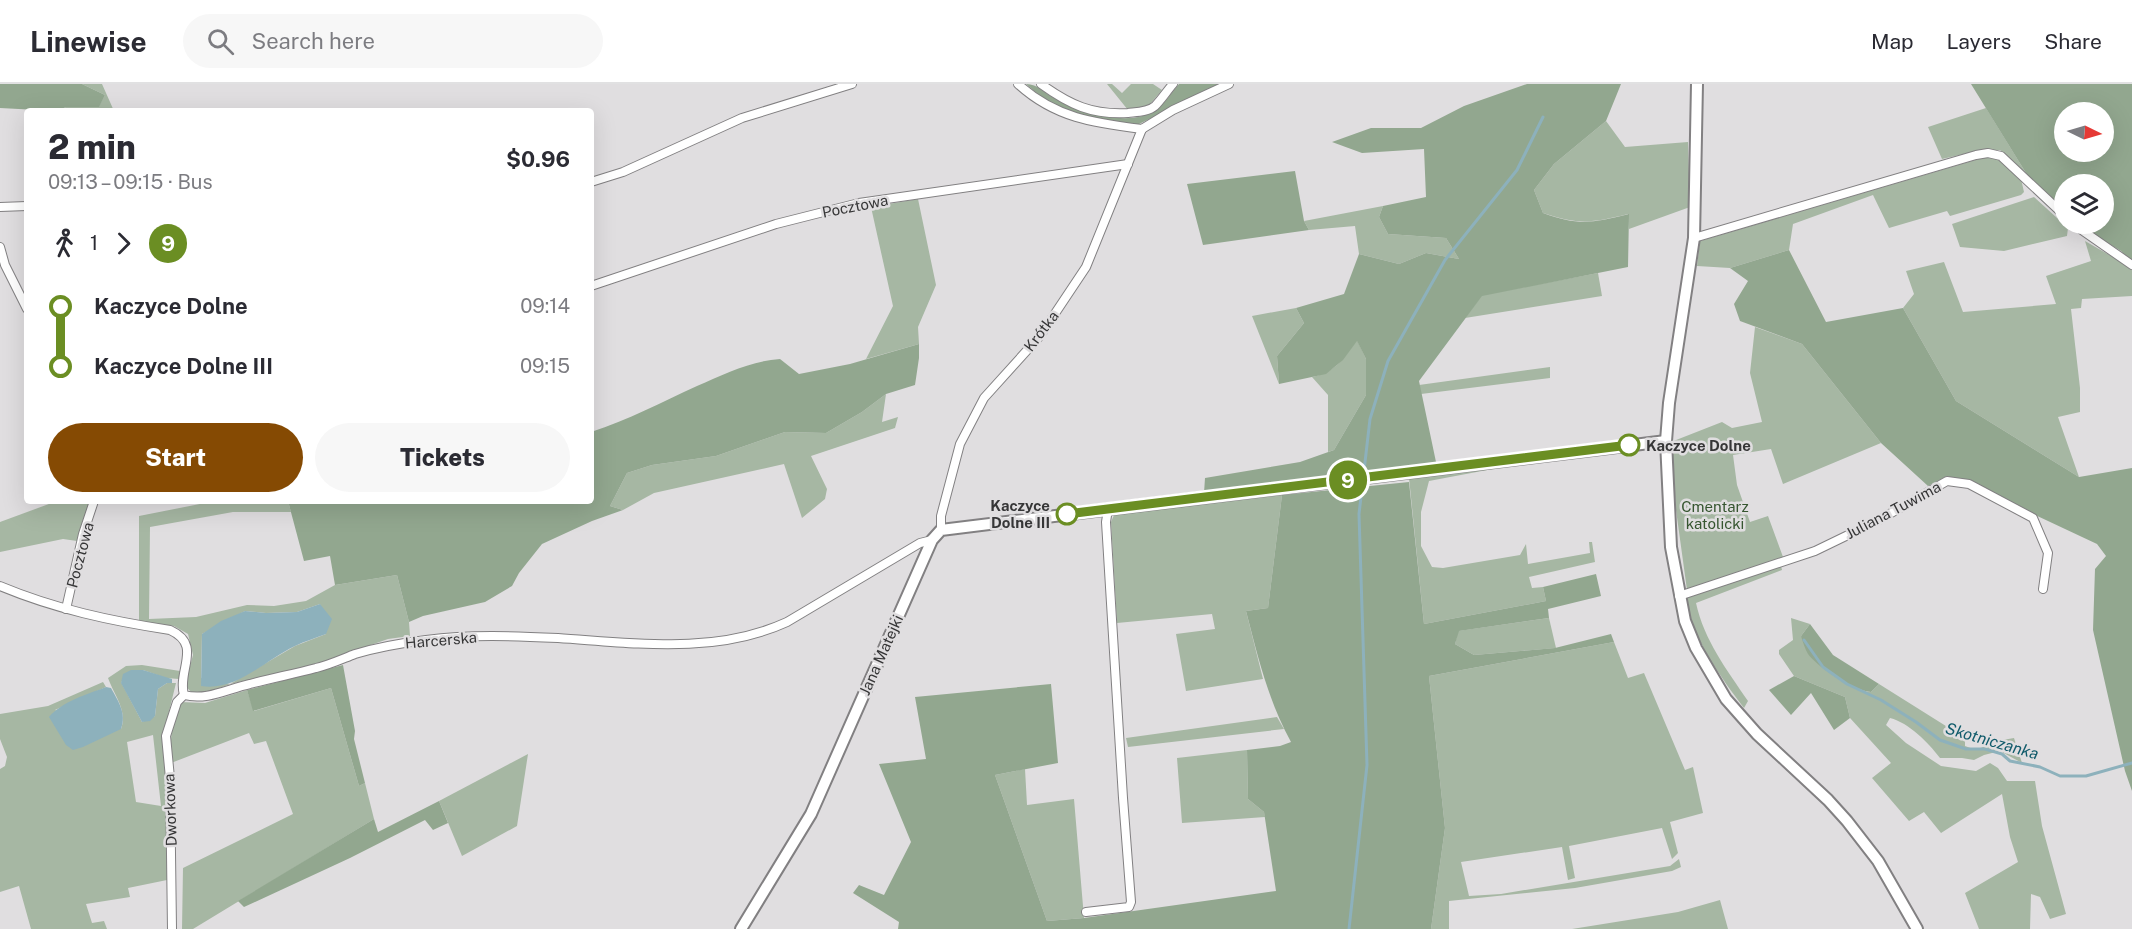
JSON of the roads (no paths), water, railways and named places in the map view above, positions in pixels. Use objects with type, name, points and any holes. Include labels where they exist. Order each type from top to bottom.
[{"type":"street","points":[[594,181],[622,172],[742,118],[852,84]]},
{"type":"street","points":[[1018,84],[1042,104],[1067,115],[1103,124],[1142,129],[1173,110],[1229,84]]},
{"type":"street","points":[[1041,84],[1061,99],[1089,111],[1114,114],[1138,112],[1154,107],[1173,84]]},
{"type":"street","points":[[1697,84],[1694,238],[1669,403],[1666,441],[1671,547],[1685,621],[1696,648],[1726,699],[1757,734],[1828,800],[1847,821],[1878,861],[1917,929]]},
{"type":"street","name":"Krótka","points":[[941,530],[941,516],[960,444],[984,398],[1040,336],[1086,267],[1142,129]]},
{"type":"street","points":[[1694,238],[1988,153],[2001,156],[2010,163],[2054,207]]},
{"type":"street","name":"Pocztowa","points":[[594,285],[776,224],[859,203],[1128,164]]},
{"type":"street","points":[[0,207],[24,206]]},
{"type":"street","points":[[2087,234],[2132,265]]},
{"type":"street","points":[[0,247],[5,265],[24,303]]},
{"type":"street","points":[[941,530],[1666,441]]},
{"type":"street","name":"Juliana Tuwima","points":[[1679,596],[1815,551],[1879,520],[1947,481],[1969,484],[2033,518],[2048,553],[2043,589]]},
{"type":"street","name":"Pocztowa","points":[[66,609],[83,534],[93,504]]},
{"type":"street","points":[[1086,912],[1129,907],[1131,902],[1110,608],[1106,522],[1108,509]]},
{"type":"street","name":"Jana Matejki","points":[[741,929],[811,814],[932,540],[941,530]]},
{"type":"street","name":"Harcerska","points":[[184,695],[194,698],[209,696],[248,684],[318,668],[385,645],[428,639],[498,636],[679,645],[747,636],[767,631],[787,622],[920,543],[932,540]]},
{"type":"street","points":[[0,586],[29,598],[113,622],[178,633],[184,640],[188,654],[182,687],[184,695]]},
{"type":"street","name":"Dworkowa","points":[[172,929],[170,778],[166,736],[177,702],[184,695]]},
{"type":"water","points":[[320,604],[332,619],[326,634],[295,646],[238,680],[214,687],[201,686],[202,634],[221,621],[245,611],[297,612]]},
{"type":"water","points":[[131,670],[143,670],[172,679],[172,683],[167,683],[158,689],[155,716],[150,721],[142,722],[121,683],[123,674]]},
{"type":"water","points":[[106,687],[111,688],[121,707],[123,723],[121,729],[73,750],[66,745],[49,717],[68,703]]},
{"type":"waterway","points":[[1349,929],[1367,765],[1359,514],[1370,419],[1388,361],[1445,260],[1517,170],[1543,117]]},
{"type":"waterway","name":"Skotniczanka","points":[[1804,640],[1823,667],[1847,684],[1881,700],[1940,740],[1966,749],[1985,749],[2002,754],[2010,761],[2040,767],[2060,776],[2086,776],[2132,763]]},
{"type":"place","name":"Kaczyce Dolne","points":[[1629,445]]},
{"type":"place","name":"Kaczyce Dolne III","points":[[1067,514]]},
{"type":"park label","name":"Cmentarz katolicki","points":[[1715,514]]}]
